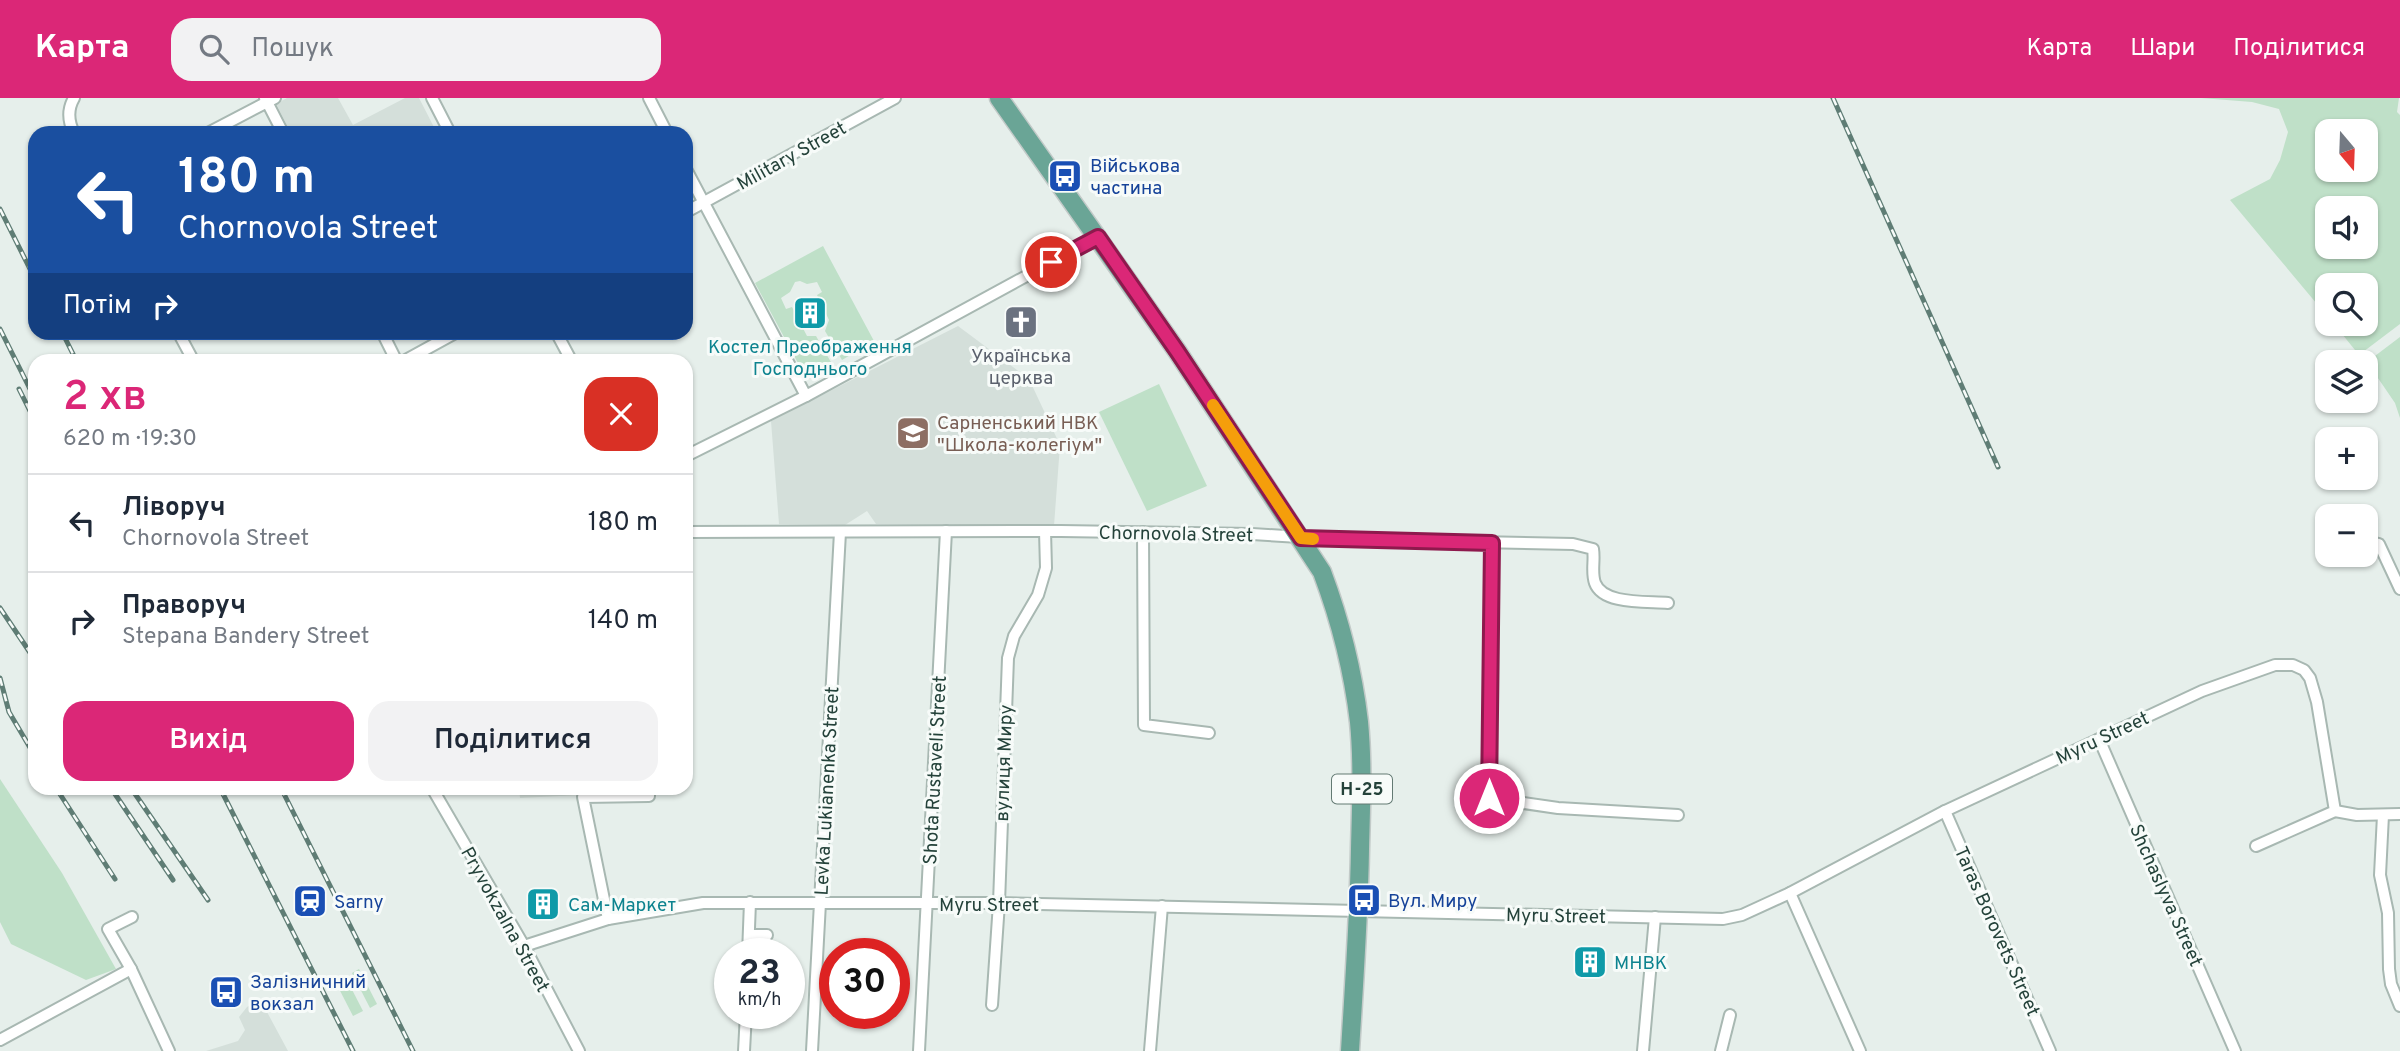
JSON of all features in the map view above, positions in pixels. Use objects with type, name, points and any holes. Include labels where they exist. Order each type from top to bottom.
[{"type":"main road","name":"Н-25","points":[[999,98],[1177,351],[1301,538],[1322,572],[1337,612],[1359,720],[1362,774],[1359,910],[1350,1051]]},
{"type":"street","points":[[72,126],[68,115],[74,98]]},
{"type":"street","points":[[432,98],[446,126]]},
{"type":"street","points":[[649,98],[663,126]]},
{"type":"street","name":"Military Street","points":[[693,208],[895,98]]},
{"type":"street","points":[[221,126],[269,99],[280,126]]},
{"type":"street","points":[[693,183],[806,396]]},
{"type":"street","points":[[693,452],[806,396],[1098,237]]},
{"type":"street","points":[[416,354],[442,340]]},
{"type":"street","name":"Shota Rustaveli Street","points":[[919,1051],[946,531]]},
{"type":"street","name":"вулиця Миру","points":[[992,1004],[999,903],[1007,658],[1014,636],[1038,595],[1046,568],[1045,531]]},
{"type":"street","name":"Chornovola Street","points":[[693,532],[1143,532],[1584,545],[1592,549],[1595,559],[1594,580],[1599,592],[1611,598],[1668,603]]},
{"type":"street","name":"Levka Lukianenka Street","points":[[812,1051],[840,532]]},
{"type":"street","points":[[1143,532],[1144,725],[1209,733]]},
{"type":"street","points":[[1492,543],[1489,798],[1558,808],[1678,816]]},
{"type":"street","points":[[2378,544],[2400,589]]},
{"type":"street","name":"Myru Street","points":[[524,946],[608,919],[703,903],[999,903],[1723,919],[1742,915],[1790,893],[1945,811],[2099,738],[2202,691],[2276,664],[2293,665],[2304,670],[2310,678],[2317,702],[2334,811]]},
{"type":"street","name":"Shchaslyva Street","points":[[2099,738],[2235,1051]]},
{"type":"street","name":"Pryvokzalna Street","points":[[436,795],[524,946],[579,1051]]},
{"type":"street","points":[[608,919],[583,797],[631,795]]},
{"type":"street","name":"Taras Borovets Street","points":[[1945,811],[2050,1051]]},
{"type":"street","points":[[2256,846],[2334,811],[2400,814]]},
{"type":"street","points":[[2383,815],[2380,875],[2388,913],[2391,984],[2400,1006]]},
{"type":"street","points":[[1790,893],[1860,1051]]},
{"type":"street","points":[[749,938],[750,902]]},
{"type":"street","points":[[1150,1051],[1162,906]]},
{"type":"street","points":[[132,917],[108,929],[131,969],[169,1051]]},
{"type":"street","points":[[1643,1051],[1655,917]]},
{"type":"street","points":[[749,935],[766,935]]},
{"type":"street","points":[[0,1040],[131,969]]},
{"type":"street","points":[[1721,1051],[1730,1015]]},
{"type":"street","points":[[744,1051],[745,1029]]},
{"type":"shaded area","points":[[287,98],[338,98],[353,125],[405,98],[419,98],[433,126],[287,126],[276,104]]},
{"type":"shaded area","name":"Сарненський НВК \"Школа-колегіум\"","points":[[958,326],[1029,379],[1060,445],[1054,526],[876,524],[867,511],[845,525],[779,524],[771,421]]},
{"type":"shaded area","points":[[520,795],[580,795],[520,798]]},
{"type":"shaded area","points":[[260,999],[288,1051],[206,1051],[238,1041],[245,1030],[239,1017],[247,1007]]},
{"type":"green space","points":[[2201,98],[2399,98],[2400,324],[2366,350],[2355,350],[2344,336],[2378,336],[2378,273],[2315,273],[2315,302],[2230,200],[2270,179],[2280,160],[2288,132],[2279,109],[2252,102]]},
{"type":"green space","points":[[823,246],[874,341],[842,360],[825,331],[829,320],[817,295],[822,292],[817,282],[795,282],[790,292],[781,298],[786,309],[792,307],[807,336],[816,336],[832,364],[806,378],[755,283]]},
{"type":"green space","points":[[2400,337],[2400,418],[2395,403],[2378,378],[2378,354]]},
{"type":"green space","points":[[1159,384],[1207,486],[1147,511],[1099,412]]},
{"type":"green space","points":[[0,779],[62,873],[116,969],[86,980],[11,944],[0,922]]},
{"type":"green space","points":[[359,969],[377,1004],[370,1008],[352,973]]},
{"type":"green space","points":[[345,976],[363,1011],[353,1016],[335,981]]},
{"type":"railway","points":[[1833,98],[1998,467]]},
{"type":"railway","points":[[0,209],[28,265]]},
{"type":"railway","points":[[0,329],[28,385]]},
{"type":"railway","points":[[66,340],[73,354]]},
{"type":"railway","points":[[19,389],[28,407]]},
{"type":"railway","points":[[0,608],[28,650]]},
{"type":"railway","points":[[0,678],[9,712],[28,744]]},
{"type":"railway","points":[[61,795],[115,879]]},
{"type":"railway","points":[[116,795],[173,880]]},
{"type":"railway","points":[[136,795],[208,900]]},
{"type":"railway","points":[[224,795],[353,1051]]},
{"type":"railway","points":[[285,795],[413,1051]]},
{"type":"slow traffic","points":[[1213,405],[1301,538],[1313,539]]},
{"type":"place","name":"Військова частина","points":[[1065,176]]},
{"type":"place","name":"Костел Преображення Господнього","points":[[810,313]]},
{"type":"place","name":"Українська церква","points":[[1021,322]]},
{"type":"place","name":"Сарненський НВК \"Школа-колегіум\"","points":[[913,433]]},
{"type":"place","name":"Вул. Миру","points":[[1364,900]]},
{"type":"place","name":"Sarny","points":[[310,901]]},
{"type":"place","name":"Сам-Маркет","points":[[543,904]]},
{"type":"place","name":"МНВК","points":[[1590,962]]},
{"type":"place","name":"Залізничний вокзал","points":[[226,992]]},
{"type":"route","points":[[1051,262],[1098,237],[1301,538],[1492,543],[1489,798]]}]
